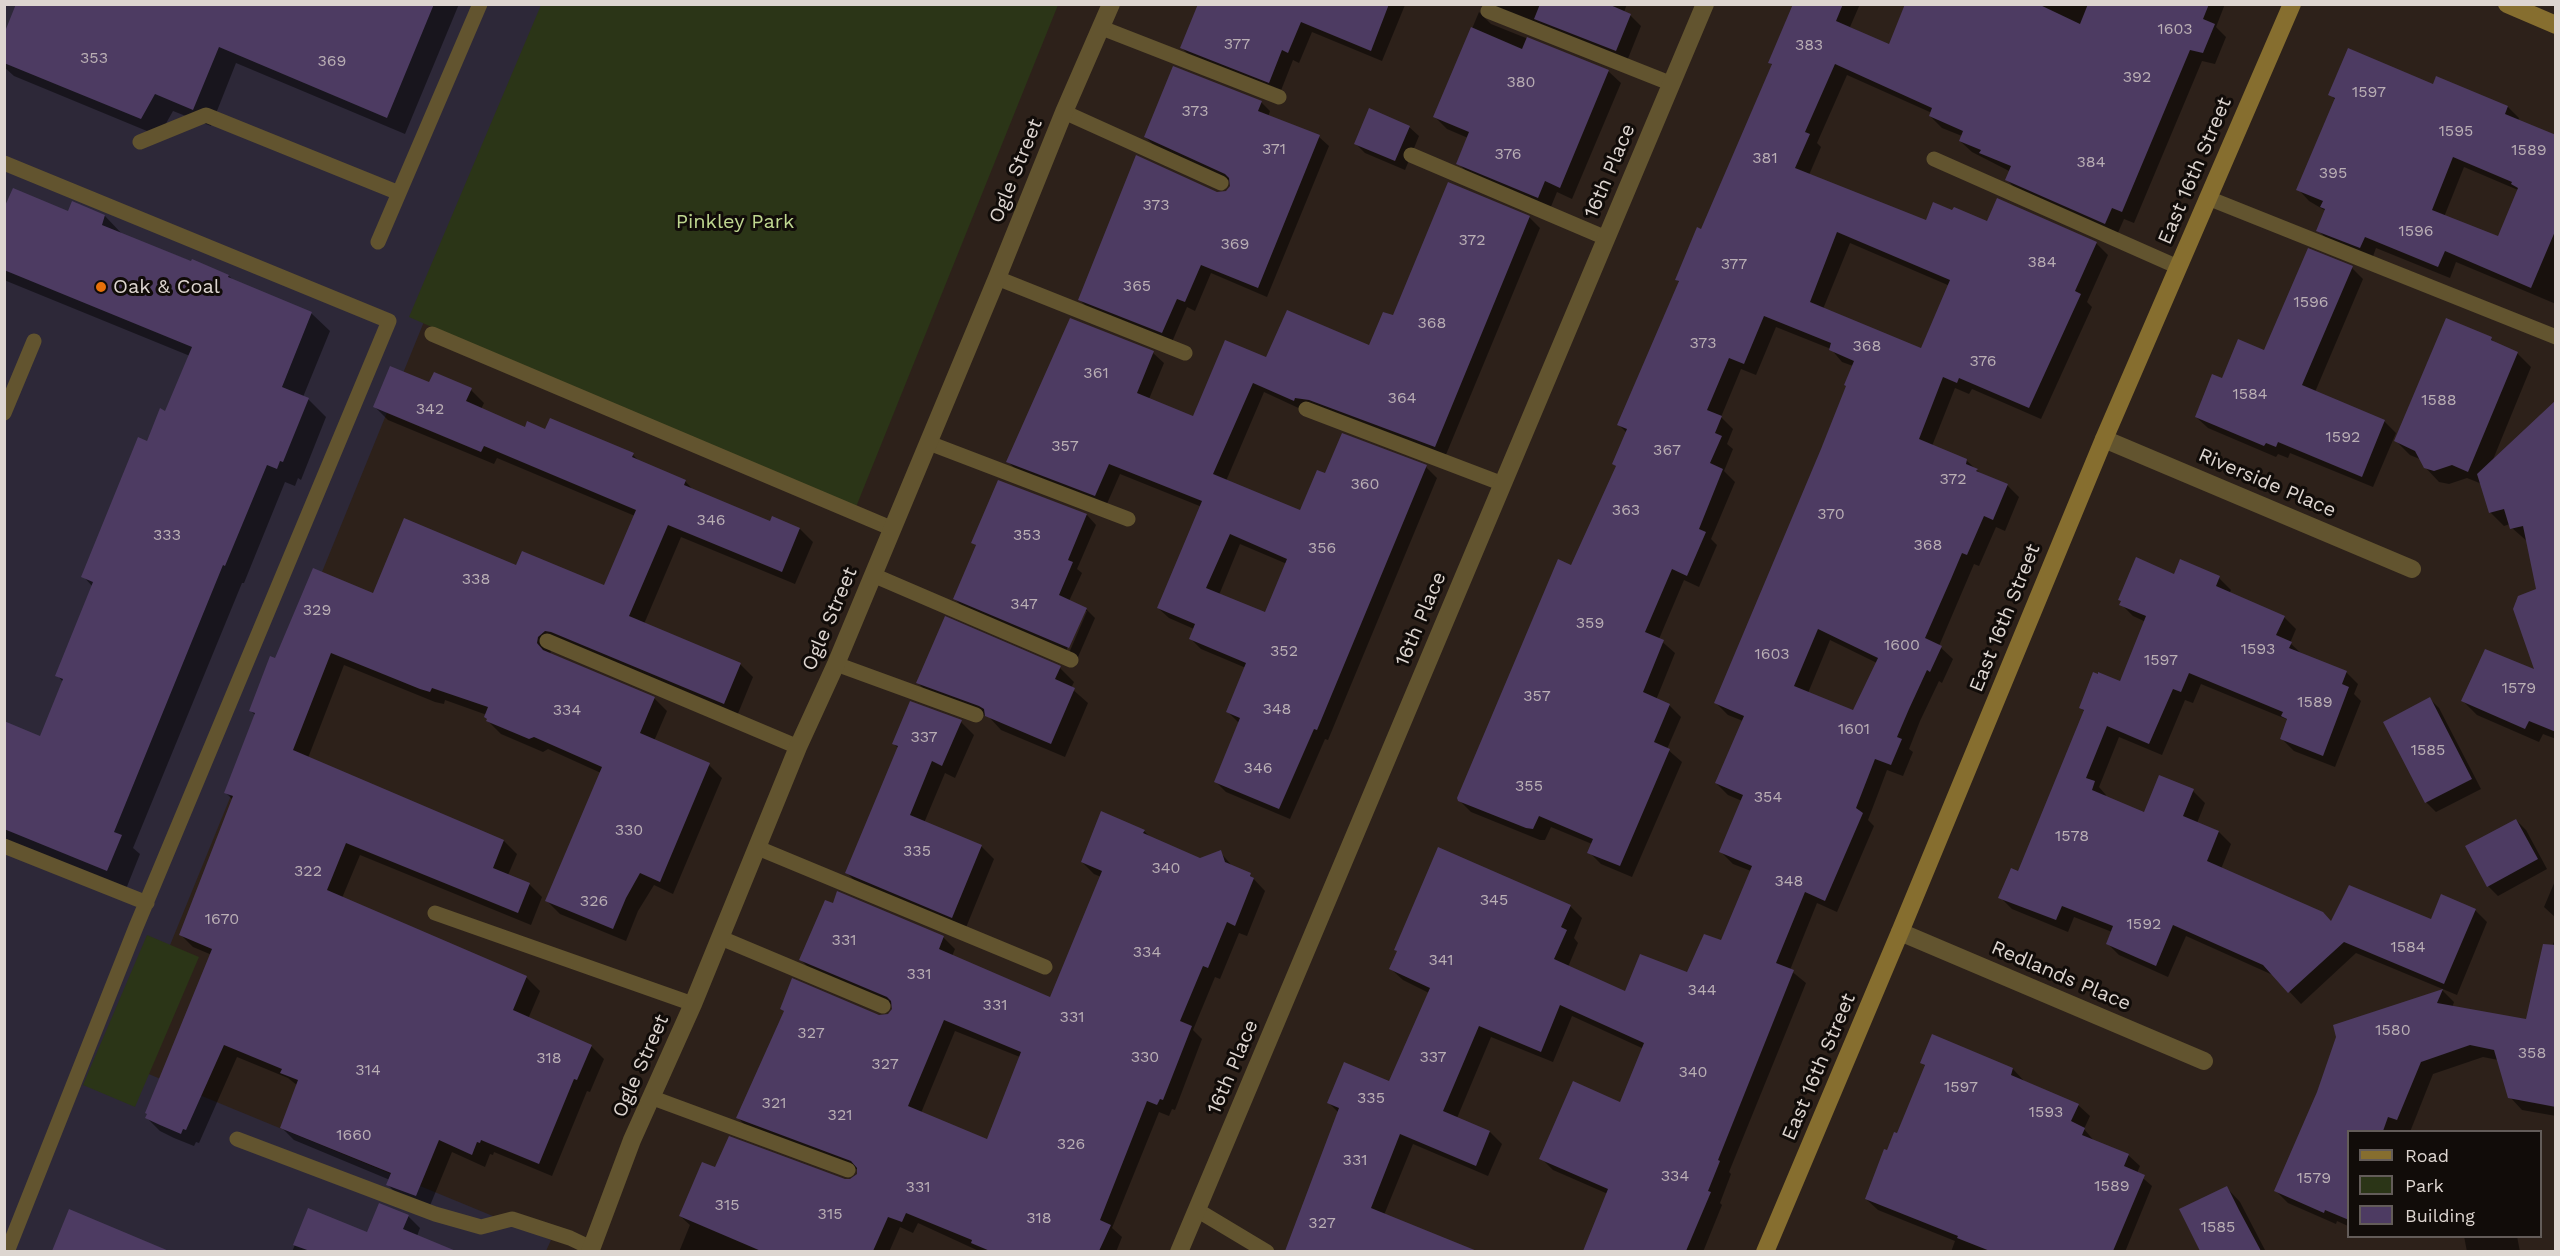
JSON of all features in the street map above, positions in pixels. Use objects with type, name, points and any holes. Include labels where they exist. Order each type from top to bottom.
[{"type":"street","name":"Ogle Street","points":[[590,1250],[632,1140],[653,1098],[721,938],[798,747],[836,664],[998,278],[1064,112],[1112,4]]},
{"type":"street","name":"16th Place","points":[[1179,1251],[1705,4]]},
{"type":"street","name":"East 16th Street","points":[[1765,1251],[2104,439],[2292,4]]},
{"type":"street","points":[[2507,4],[2556,25]]},
{"type":"street","name":"Riverside Place","points":[[2104,439],[2412,569]]},
{"type":"street","name":"Redlands Place","points":[[1900,932],[2204,1061]]},
{"type":"lane","points":[[378,242],[480,4]]},
{"type":"lane","points":[[1488,11],[1672,84]]},
{"type":"lane","points":[[1102,28],[1279,97]]},
{"type":"lane","points":[[1064,112],[1221,183]]},
{"type":"lane","points":[[140,142],[206,115],[399,193]]},
{"type":"lane","points":[[1411,155],[1606,238]]},
{"type":"lane","points":[[1934,159],[2178,267]]},
{"type":"lane","points":[[4,163],[388,321],[147,903],[7,1251]]},
{"type":"lane","points":[[2208,198],[2556,337]]},
{"type":"lane","points":[[998,278],[1185,353]]},
{"type":"lane","points":[[432,334],[892,529]]},
{"type":"lane","points":[[4,413],[34,341]]},
{"type":"lane","points":[[1306,409],[1503,483]]},
{"type":"lane","points":[[928,443],[1128,519]]},
{"type":"lane","points":[[873,575],[1071,660]]},
{"type":"lane","points":[[547,641],[798,747]]},
{"type":"lane","points":[[836,664],[976,715]]},
{"type":"lane","points":[[4,846],[147,903]]},
{"type":"lane","points":[[758,848],[1045,967]]},
{"type":"lane","points":[[435,913],[693,1004]]},
{"type":"lane","points":[[721,938],[883,1006]]},
{"type":"lane","points":[[653,1098],[849,1170]]},
{"type":"lane","points":[[237,1139],[435,1214],[481,1227],[512,1219],[570,1238],[590,1250]]},
{"type":"lane","points":[[1197,1210],[1267,1251]]},
{"type":"shaded area","points":[[5,5],[553,5],[122,1063],[551,1240],[546,1251],[5,1252]]},
{"type":"green space","name":"Pinkley Park","points":[[541,5],[1058,5],[854,512],[409,317]]},
{"type":"green space","points":[[147,935],[199,957],[135,1107],[83,1085]]},
{"type":"building","points":[[16,4],[434,4],[387,118],[219,47],[193,110],[155,94],[141,119],[4,63],[4,34]]},
{"type":"building","points":[[1198,4],[1389,4],[1371,51],[1301,22],[1288,53],[1282,50],[1269,83],[1180,48]]},
{"type":"building","points":[[1540,4],[1608,4],[1631,14],[1616,51],[1534,19]]},
{"type":"building","points":[[1793,4],[1843,4],[1836,21],[1889,44],[1905,4],[2038,4],[2080,24],[2088,4],[2209,4],[2203,19],[2215,24],[2203,53],[2190,50],[2122,212],[2112,208],[2105,224],[2005,180],[2011,166],[1979,153],[1981,150],[1959,141],[1963,131],[1929,116],[1932,108],[1835,64],[1805,132],[1810,134],[1795,168],[1926,220],[1933,202],[1952,210],[1954,207],[1987,221],[1997,198],[2097,242],[2075,291],[2081,294],[2029,408],[1959,378],[1957,383],[1943,377],[1919,439],[1967,459],[1966,464],[1978,469],[1976,471],[2008,484],[1993,520],[1984,516],[1967,555],[1962,553],[1925,638],[1942,646],[1930,672],[1927,670],[1897,737],[1902,739],[1891,765],[1875,759],[1856,808],[1863,813],[1825,901],[1805,892],[1776,963],[1794,970],[1718,1160],[1720,1161],[1708,1191],[1711,1192],[1686,1251],[1583,1251],[1608,1189],[1539,1159],[1573,1081],[1620,1102],[1644,1043],[1560,1005],[1541,1052],[1479,1026],[1443,1111],[1490,1131],[1476,1166],[1400,1134],[1371,1208],[1477,1251],[1285,1251],[1339,1108],[1327,1103],[1344,1062],[1389,1081],[1430,988],[1389,969],[1397,951],[1394,950],[1438,847],[1571,905],[1561,927],[1567,930],[1554,959],[1625,991],[1640,954],[1687,972],[1704,934],[1721,940],[1752,866],[1719,852],[1743,795],[1715,783],[1744,716],[1714,703],[1821,449],[1854,361],[1829,350],[1831,343],[1764,316],[1744,364],[1729,358],[1707,410],[1722,416],[1715,433],[1722,436],[1710,463],[1723,469],[1699,529],[1706,532],[1687,576],[1672,569],[1645,632],[1664,640],[1643,692],[1670,704],[1654,742],[1670,749],[1620,866],[1587,853],[1593,839],[1539,816],[1533,829],[1526,828],[1458,801],[1457,798],[1558,559],[1571,565],[1616,466],[1612,464],[1627,429],[1617,425],[1679,281],[1675,280],[1697,227],[1701,229],[1772,64],[1768,63]],"holes":[[[1837,232],[1950,280],[1921,348],[1810,302]],[[1818,629],[1878,658],[1853,710],[1794,686]]]},
{"type":"building","points":[[1471,27],[1522,49],[1527,37],[1609,70],[1560,188],[1545,181],[1538,198],[1456,164],[1469,132],[1433,117]]},
{"type":"building","points":[[2348,48],[2433,84],[2436,76],[2508,106],[2505,114],[2556,135],[2556,229],[2531,288],[2445,251],[2438,267],[2365,237],[2360,248],[2316,231],[2325,209],[2320,207],[2323,201],[2296,190],[2335,98],[2328,95]],"holes":[[[2453,157],[2512,182],[2511,184],[2518,188],[2498,236],[2432,210]]]},
{"type":"building","points":[[1173,66],[1262,101],[1258,111],[1320,135],[1258,288],[1201,265],[1185,302],[1177,299],[1162,333],[1078,300],[1136,155],[1217,192],[1226,191],[1230,186],[1229,178],[1225,174],[1144,137]]},
{"type":"building","points":[[1369,108],[1410,126],[1395,161],[1354,144]]},
{"type":"building","points":[[1448,182],[1530,216],[1435,447],[1309,400],[1295,398],[1294,401],[1253,383],[1213,474],[1300,510],[1317,470],[1325,473],[1342,433],[1427,465],[1317,730],[1314,729],[1279,809],[1214,782],[1240,718],[1226,712],[1246,663],[1189,639],[1195,624],[1157,608],[1202,501],[1109,464],[1095,496],[1006,462],[1070,318],[1154,351],[1137,393],[1193,416],[1225,340],[1266,357],[1287,310],[1369,345],[1383,312],[1393,315]],"holes":[[[1230,534],[1287,559],[1265,612],[1206,588]]]},
{"type":"building","points":[[13,188],[68,211],[72,201],[105,215],[102,225],[191,261],[192,259],[229,275],[228,277],[312,312],[282,387],[309,398],[283,462],[280,461],[277,469],[267,465],[225,566],[223,565],[114,832],[122,835],[107,871],[4,829],[4,721],[40,736],[63,679],[55,676],[93,582],[81,577],[138,437],[147,441],[160,408],[165,411],[192,347],[4,270],[4,208]]},
{"type":"building","points":[[2308,248],[2353,266],[2302,385],[2385,420],[2362,477],[2278,442],[2276,447],[2266,443],[2264,446],[2195,417],[2212,374],[2222,378],[2238,339],[2264,350]]},
{"type":"building","points":[[2446,318],[2492,337],[2491,340],[2518,352],[2468,472],[2452,465],[2434,471],[2424,468],[2415,451],[2394,441]]},
{"type":"building","points":[[390,366],[429,382],[434,372],[472,388],[466,401],[525,427],[527,421],[545,429],[550,418],[634,453],[632,457],[686,480],[684,485],[770,521],[772,516],[800,528],[782,572],[668,525],[629,616],[741,663],[724,704],[551,632],[545,631],[538,637],[537,643],[543,650],[655,697],[640,733],[710,763],[660,882],[640,873],[613,929],[545,901],[602,767],[534,737],[529,739],[486,721],[484,717],[488,707],[432,688],[430,692],[420,689],[331,653],[293,750],[504,840],[493,868],[530,883],[518,913],[346,843],[327,890],[527,976],[513,1010],[592,1045],[577,1080],[574,1079],[539,1164],[481,1140],[480,1143],[477,1142],[472,1155],[439,1140],[416,1196],[386,1185],[391,1173],[280,1128],[298,1080],[280,1073],[282,1069],[224,1045],[186,1130],[183,1129],[181,1134],[145,1118],[147,1114],[145,1113],[212,949],[179,935],[233,796],[224,793],[255,713],[249,711],[270,656],[275,658],[313,568],[373,593],[404,518],[516,565],[522,551],[604,585],[636,510],[484,446],[481,452],[373,407]]},
{"type":"building","points":[[2556,400],[2556,732],[2529,721],[2525,729],[2461,701],[2485,649],[2534,669],[2513,609],[2518,596],[2536,589],[2523,526],[2510,529],[2504,509],[2489,513],[2477,474]]},
{"type":"building","points":[[998,480],[1087,514],[1068,560],[1073,562],[1059,595],[1087,608],[1069,648],[953,599],[976,545],[971,543]]},
{"type":"building","points":[[2136,557],[2174,574],[2180,559],[2220,576],[2216,586],[2285,616],[2276,635],[2292,642],[2289,648],[2347,671],[2342,684],[2349,687],[2323,756],[2280,739],[2287,719],[2281,716],[2283,712],[2189,673],[2181,692],[2173,689],[2149,744],[2107,726],[2086,778],[2095,781],[2092,790],[2144,812],[2159,775],[2194,789],[2183,816],[2219,831],[2207,861],[2323,912],[2331,921],[2349,885],[2431,919],[2441,894],[2476,909],[2444,984],[2344,942],[2288,993],[2263,965],[2173,925],[2156,966],[2106,944],[2113,926],[2062,906],[2056,920],[1998,898],[2011,868],[2018,871],[2084,710],[2079,708],[2093,672],[2120,681],[2146,616],[2119,605],[2121,601],[2118,600]]},
{"type":"building","points":[[945,616],[1061,666],[1055,679],[1075,688],[1051,744],[985,716],[984,709],[979,706],[916,683]]},
{"type":"building","points":[[2430,697],[2472,779],[2425,803],[2383,722]]},
{"type":"building","points":[[910,701],[962,720],[942,766],[932,761],[910,815],[982,845],[952,918],[845,873],[898,746],[892,744]]},
{"type":"building","points":[[1101,811],[1145,830],[1143,833],[1200,858],[1221,850],[1225,862],[1251,873],[1250,876],[1254,878],[1235,926],[1227,922],[1208,968],[1203,966],[1180,1021],[1192,1026],[1163,1100],[1160,1099],[1157,1105],[1147,1101],[1100,1220],[1111,1225],[1099,1251],[990,1251],[971,1243],[972,1240],[906,1213],[902,1222],[888,1217],[873,1251],[761,1251],[679,1216],[702,1162],[715,1167],[729,1136],[845,1179],[850,1179],[857,1174],[857,1168],[851,1161],[736,1118],[784,1011],[780,1009],[792,978],[879,1015],[888,1014],[892,1009],[891,1001],[887,997],[799,960],[825,900],[833,903],[837,891],[944,936],[939,949],[1050,997],[1102,871],[1081,862]],"holes":[[[944,1020],[1021,1052],[987,1139],[908,1106]]]},
{"type":"building","points":[[2516,819],[2538,859],[2487,887],[2465,846]]},
{"type":"building","points":[[2543,944],[2556,945],[2556,1107],[2508,1098],[2494,1050],[2470,1045],[2421,1062],[2397,1120],[2388,1117],[2383,1130],[2347,1130],[2347,1219],[2325,1210],[2324,1213],[2274,1191],[2317,1092],[2336,1037],[2333,1025],[2443,989],[2437,1003],[2526,1019]]},
{"type":"building","points":[[1932,1034],[2013,1068],[2011,1075],[2079,1104],[2071,1121],[2085,1128],[2082,1135],[2129,1154],[2124,1166],[2145,1175],[2113,1251],[1990,1251],[1865,1199],[1884,1149],[1887,1150],[1894,1132],[1897,1133],[1925,1065],[1920,1063]]},
{"type":"building","points":[[2227,1186],[2261,1251],[2200,1251],[2179,1209]]},
{"type":"building","points":[[379,1203],[409,1215],[403,1229],[456,1251],[310,1251],[293,1245],[308,1208],[367,1232]]},
{"type":"building","points":[[69,1209],[169,1251],[52,1251]]},
{"type":"place","name":"Oak & Coal","points":[[101,287]]}]
